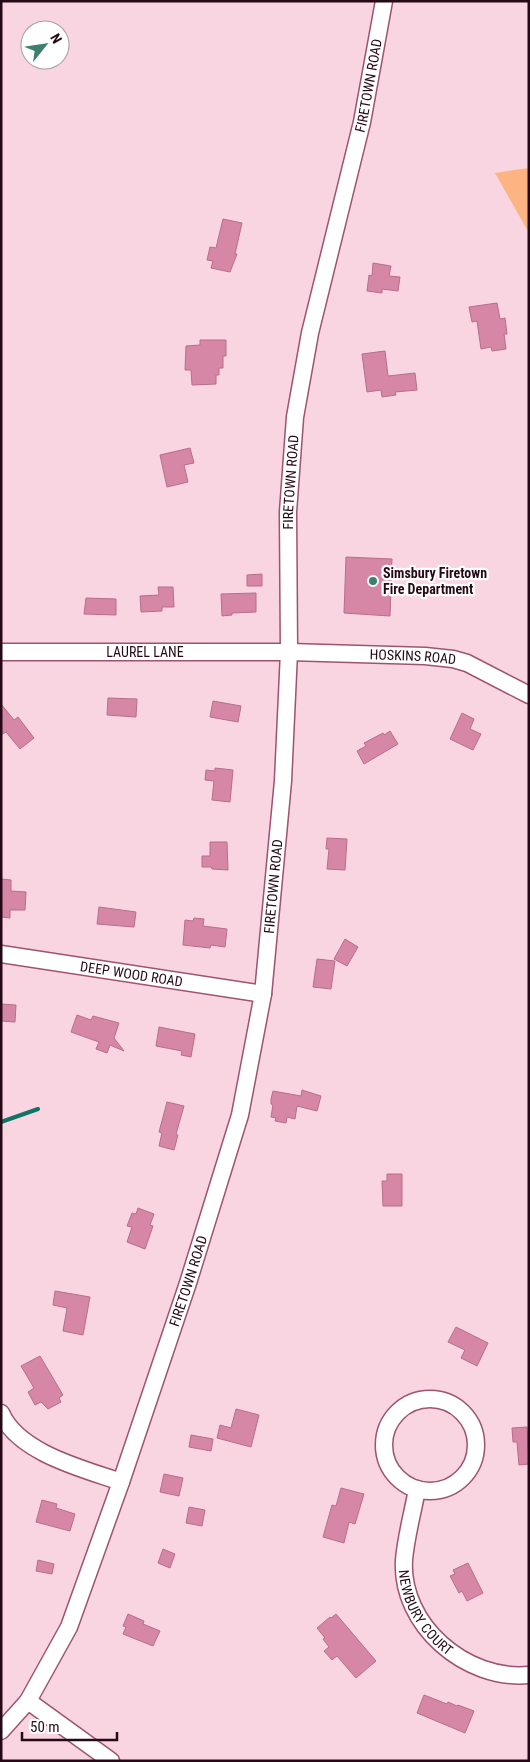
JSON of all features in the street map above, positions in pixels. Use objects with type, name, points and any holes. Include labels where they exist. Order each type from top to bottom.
[{"type":"street","name":"FIRETOWN ROAD","points":[[1,1731],[28,1701],[69,1627],[121,1482],[188,1283],[240,1115],[264,994],[283,781],[289,652],[288,512],[295,417],[310,333],[362,122],[384,1]]},
{"type":"street","name":"LAUREL LANE","points":[[1,652],[289,652]]},
{"type":"street","name":"HOSKINS ROAD","points":[[289,652],[453,658],[467,663],[529,696]]},
{"type":"street","name":"DEEP WOOD ROAD","points":[[1,954],[264,994]]},
{"type":"street","points":[[434,1399],[449,1403],[462,1411],[471,1424],[475,1438],[475,1453],[470,1468],[460,1479],[447,1487],[432,1491],[417,1489],[403,1482],[393,1472],[386,1458],[384,1443],[387,1428],[394,1415],[405,1405],[419,1400],[434,1399]]},
{"type":"street","points":[[1,1413],[5,1422],[26,1443],[56,1458],[121,1482]]},
{"type":"street","name":"NEWBURY COURT","points":[[417,1489],[404,1561],[409,1596],[424,1626],[450,1651],[464,1661],[492,1671],[529,1675]]},
{"type":"street","points":[[28,1701],[111,1761]]},
{"type":"shaded area","points":[[529,168],[529,233],[495,173]]},
{"type":"building","points":[[223,219],[242,223],[235,254],[237,254],[230,272],[211,268],[213,261],[207,260],[210,247],[216,248]]},
{"type":"building","points":[[373,263],[391,266],[389,276],[400,277],[398,291],[382,289],[382,293],[367,291],[369,275],[372,276]]},
{"type":"building","points":[[497,303],[500,319],[505,318],[507,334],[504,334],[506,349],[492,351],[491,347],[481,349],[477,321],[472,322],[469,307]]},
{"type":"building","points":[[200,340],[226,340],[226,356],[223,356],[223,368],[219,368],[219,375],[216,375],[216,384],[192,385],[191,370],[185,370],[186,346],[200,345]]},
{"type":"building","points":[[385,351],[388,376],[415,373],[417,390],[395,392],[396,395],[382,397],[381,390],[367,392],[362,354]]},
{"type":"building","points":[[190,448],[194,463],[184,465],[188,482],[167,487],[160,455]]},
{"type":"building","points":[[346,557],[392,559],[390,616],[344,613]]},
{"type":"building","points":[[262,574],[262,586],[247,586],[247,575]]},
{"type":"building","points":[[158,587],[173,587],[174,607],[162,607],[162,611],[141,612],[140,596],[159,595]]},
{"type":"building","points":[[256,593],[256,612],[232,613],[232,615],[222,616],[221,594]]},
{"type":"building","points":[[86,598],[116,599],[116,615],[84,614]]},
{"type":"building","points":[[108,698],[137,699],[136,717],[107,715]]},
{"type":"building","points":[[213,701],[241,706],[238,722],[210,717]]},
{"type":"building","points":[[1,704],[14,720],[18,717],[34,738],[20,749],[6,732],[1,735]]},
{"type":"building","points":[[462,713],[474,719],[470,729],[481,734],[473,750],[450,739]]},
{"type":"building","points":[[390,731],[398,744],[364,764],[357,751],[366,746],[364,743]]},
{"type":"building","points":[[215,768],[233,770],[230,802],[212,800],[214,781],[205,780],[206,770],[215,771]]},
{"type":"building","points":[[327,838],[347,839],[345,870],[327,869],[329,849],[326,849]]},
{"type":"building","points":[[210,842],[227,842],[228,870],[202,867],[202,856],[210,856]]},
{"type":"building","points":[[1,879],[11,880],[11,891],[26,892],[25,910],[10,910],[10,918],[1,917]]},
{"type":"building","points":[[99,907],[136,912],[134,927],[97,924]]},
{"type":"building","points":[[194,918],[204,919],[203,926],[227,929],[225,947],[211,945],[210,948],[183,945],[185,920],[193,921]]},
{"type":"building","points":[[345,939],[358,947],[347,966],[334,959]]},
{"type":"building","points":[[317,959],[335,961],[331,989],[313,987]]},
{"type":"building","points":[[1,1004],[16,1005],[15,1022],[1,1021]]},
{"type":"building","points":[[77,1015],[91,1020],[93,1016],[119,1023],[114,1038],[124,1051],[110,1045],[107,1053],[96,1049],[99,1042],[71,1032]]},
{"type":"building","points":[[159,1027],[195,1034],[191,1057],[181,1055],[182,1051],[156,1046]]},
{"type":"building","points":[[302,1090],[321,1096],[317,1111],[297,1106],[295,1119],[287,1117],[286,1123],[275,1121],[276,1118],[271,1117],[273,1091],[301,1096]]},
{"type":"building","points":[[167,1102],[184,1106],[176,1134],[178,1135],[174,1150],[159,1146],[162,1133],[159,1132]]},
{"type":"building","points":[[387,1174],[402,1174],[402,1206],[383,1206],[382,1181],[387,1181]]},
{"type":"building","points":[[138,1208],[154,1214],[150,1225],[153,1226],[145,1249],[127,1242],[132,1227],[127,1226],[132,1213],[136,1214]]},
{"type":"building","points":[[55,1291],[90,1297],[83,1335],[63,1331],[67,1308],[53,1305]]},
{"type":"building","points":[[456,1327],[488,1343],[477,1366],[461,1358],[465,1350],[448,1342]]},
{"type":"building","points":[[40,1356],[63,1395],[59,1398],[61,1402],[48,1409],[41,1402],[35,1405],[28,1392],[34,1388],[21,1366]]},
{"type":"building","points":[[236,1409],[259,1415],[251,1447],[217,1438],[220,1425],[231,1428]]},
{"type":"building","points":[[527,1427],[529,1464],[519,1465],[517,1442],[513,1442],[512,1428]]},
{"type":"building","points":[[191,1435],[213,1439],[211,1451],[189,1447]]},
{"type":"building","points":[[164,1474],[183,1478],[179,1496],[160,1492]]},
{"type":"building","points":[[341,1488],[364,1494],[355,1524],[349,1522],[344,1543],[323,1537],[332,1505],[336,1506]]},
{"type":"building","points":[[42,1500],[57,1504],[56,1508],[75,1514],[70,1531],[36,1522]]},
{"type":"building","points":[[189,1507],[205,1510],[202,1526],[186,1523]]},
{"type":"building","points":[[163,1549],[175,1554],[170,1568],[158,1563]]},
{"type":"building","points":[[38,1560],[54,1564],[52,1574],[36,1571]]},
{"type":"building","points":[[468,1563],[483,1593],[467,1601],[462,1591],[459,1593],[450,1576],[455,1574],[453,1570]]},
{"type":"building","points":[[128,1614],[144,1621],[143,1624],[160,1631],[153,1646],[123,1634],[126,1627],[123,1626]]},
{"type":"building","points":[[336,1614],[376,1661],[356,1678],[337,1656],[332,1660],[324,1651],[329,1647],[317,1628]]},
{"type":"building","points":[[424,1695],[447,1704],[448,1702],[474,1711],[465,1733],[417,1713]]},
{"type":"waterway","points":[[1,1122],[38,1109]]},
{"type":"place","name":"Simsbury Firetown Fire Department","points":[[373,581]]}]
